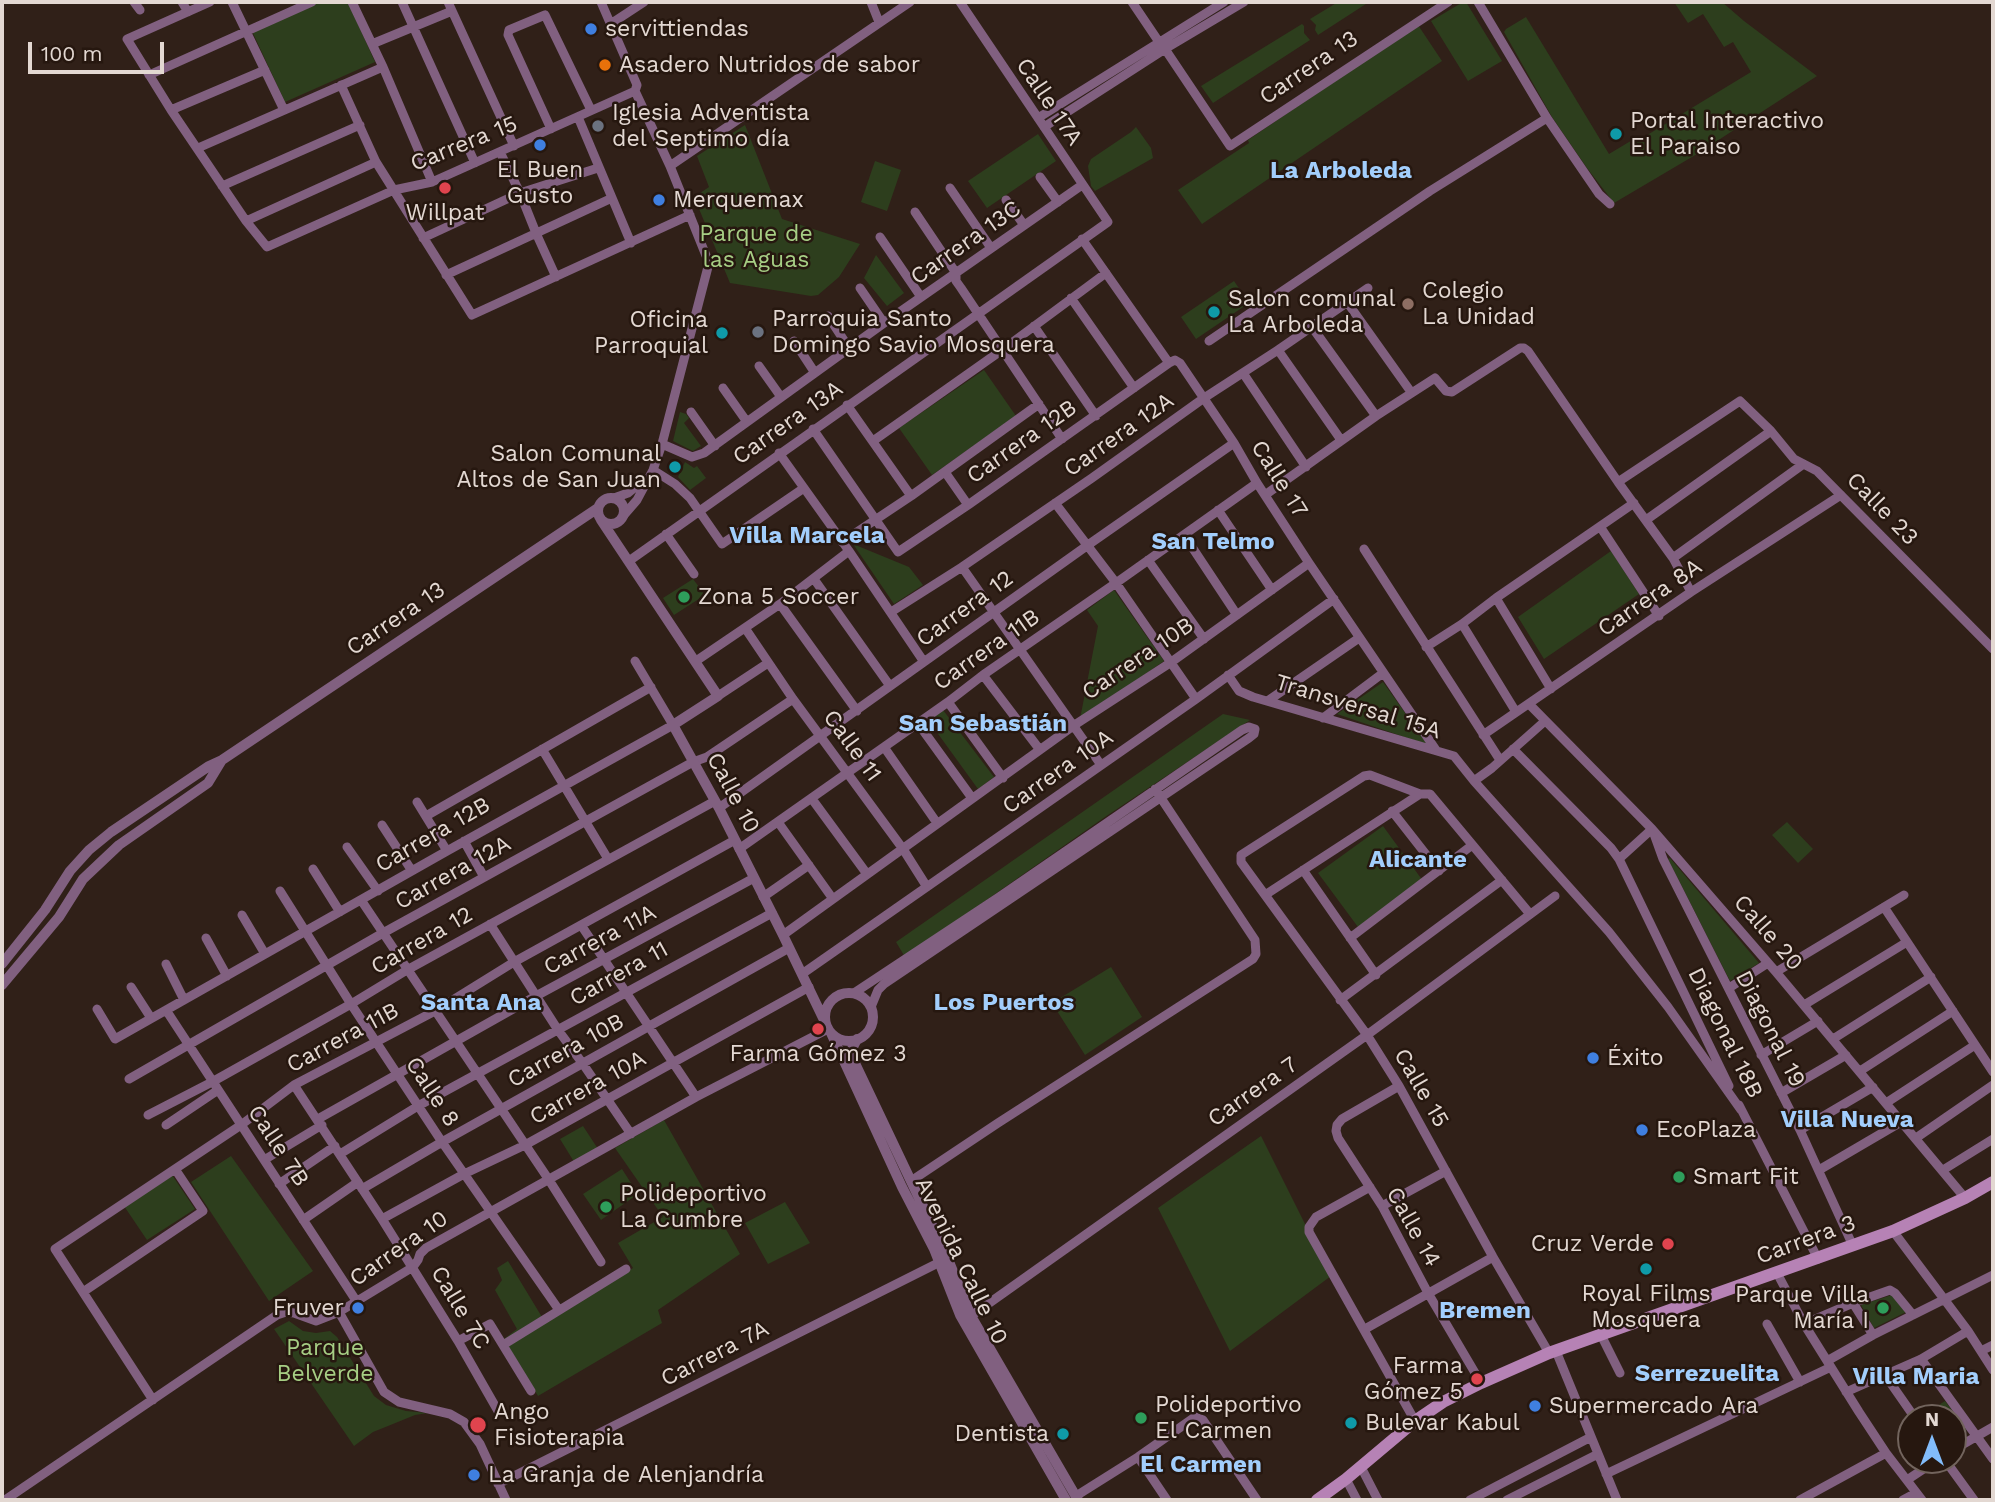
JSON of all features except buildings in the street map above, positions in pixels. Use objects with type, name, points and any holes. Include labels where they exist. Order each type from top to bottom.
[{"type":"main road","name":"Carrera 3","points":[[1317,1500],[1415,1421],[1443,1402],[1482,1382],[1552,1352],[1853,1247],[1992,1184]]},
{"type":"street","points":[[182,2],[188,12]]},
{"type":"street","points":[[210,2],[127,39],[246,221],[376,162]]},
{"type":"street","points":[[232,2],[284,110]]},
{"type":"street","points":[[149,75],[312,2]]},
{"type":"street","points":[[352,2],[432,182]]},
{"type":"street","points":[[402,2],[475,163]]},
{"type":"street","points":[[597,514],[609,524],[618,522],[637,500],[652,472],[662,444],[709,262],[670,166],[635,90],[637,85],[601,2]]},
{"type":"street","points":[[612,23],[644,2]]},
{"type":"street","points":[[871,2],[879,22]]},
{"type":"street","points":[[670,166],[910,2]]},
{"type":"street","name":"Calle 17A","points":[[960,2],[1108,222]]},
{"type":"street","points":[[1132,2],[1162,46]]},
{"type":"street","points":[[1044,127],[1224,2]]},
{"type":"street","points":[[1038,118],[1244,2]]},
{"type":"street","name":"Carrera 13","points":[[1162,46],[1230,146],[1448,2]]},
{"type":"street","points":[[1478,2],[1547,118],[1610,205]]},
{"type":"street","points":[[372,44],[413,28],[450,6],[514,146]]},
{"type":"street","points":[[551,129],[508,35],[509,30],[542,15],[546,16],[591,110]]},
{"type":"street","points":[[198,148],[383,67]]},
{"type":"street","points":[[171,110],[265,70]]},
{"type":"street","points":[[341,85],[376,162],[472,314],[690,215]]},
{"type":"street","name":"Carrera 15","points":[[246,221],[267,247],[394,190],[432,182],[635,90]]},
{"type":"street","points":[[578,117],[631,243]]},
{"type":"street","points":[[1209,341],[1430,191],[1547,118]]},
{"type":"street","points":[[222,186],[360,125]]},
{"type":"street","points":[[500,152],[556,277]]},
{"type":"street","points":[[423,238],[520,193],[598,168]]},
{"type":"street","points":[[1040,177],[1058,202]]},
{"type":"street","name":"Carrera 13C","points":[[662,444],[692,457],[704,453],[1082,185]]},
{"type":"street","points":[[950,188],[991,248]]},
{"type":"street","points":[[446,275],[612,198]]},
{"type":"street","points":[[1006,200],[1024,225]]},
{"type":"street","points":[[915,212],[956,273],[956,281],[1062,439]]},
{"type":"street","name":"Carrera 13A","points":[[627,557],[666,534],[1108,222]]},
{"type":"street","points":[[880,237],[921,297]]},
{"type":"street","name":"Calle 17","points":[[1082,239],[1169,363],[1175,360],[1180,363],[1309,563],[1436,750]]},
{"type":"street","points":[[873,441],[1105,273]]},
{"type":"street","points":[[859,288],[884,323]]},
{"type":"street","name":"Carrera 12A","points":[[891,612],[1368,288]]},
{"type":"street","points":[[1072,298],[1134,388]]},
{"type":"street","points":[[1347,302],[1411,392]]},
{"type":"street","points":[[828,316],[849,348]]},
{"type":"street","points":[[1034,326],[1096,416]]},
{"type":"street","points":[[1312,327],[1376,416]]},
{"type":"street","points":[[794,341],[815,373]]},
{"type":"street","points":[[1265,495],[1340,440],[1435,378],[1446,391],[1452,392],[1524,348],[1673,558],[1691,592]]},
{"type":"street","points":[[1278,350],[1340,440]]},
{"type":"street","name":"Carrera 12B","points":[[876,520],[898,552],[1169,363]]},
{"type":"street","points":[[759,366],[781,397]]},
{"type":"street","points":[[1243,373],[1306,467]]},
{"type":"street","points":[[723,388],[747,422]]},
{"type":"street","name":"Calle 23","points":[[1618,482],[1740,401],[1771,431],[1794,459],[1817,471],[1993,649]]},
{"type":"street","points":[[842,542],[1039,404]]},
{"type":"street","points":[[847,405],[911,496]]},
{"type":"street","points":[[691,412],[715,446]]},
{"type":"street","points":[[813,429],[876,520]]},
{"type":"street","points":[[1646,520],[1771,431]]},
{"type":"street","name":"Carrera 12","points":[[166,1125],[215,1086],[407,970],[608,859],[717,805],[857,711],[1234,443]]},
{"type":"street","points":[[779,453],[924,662]]},
{"type":"street","points":[[1673,558],[1802,465]]},
{"type":"street","points":[[597,514],[603,501],[628,493],[652,472]]},
{"type":"street","points":[[652,472],[675,484],[690,498],[722,544],[804,488]]},
{"type":"street","points":[[945,472],[968,505]]},
{"type":"street","name":"Carrera 11B","points":[[83,1292],[55,1249],[241,1125],[294,1085],[435,1010],[581,925],[778,822],[1257,483]]},
{"type":"street","name":"Carrera 8A","points":[[1483,735],[1691,592],[1841,495]]},
{"type":"street","points":[[614,498],[623,505],[620,531],[627,557]]},
{"type":"street","points":[[1055,503],[1116,583],[1196,698]]},
{"type":"street","points":[[1426,647],[1634,503]]},
{"type":"street","points":[[1218,510],[1272,590]]},
{"type":"street","points":[[597,514],[718,696]]},
{"type":"street","name":"Carrera 13","points":[[2,964],[45,910],[70,871],[89,850],[122,824],[597,514]]},
{"type":"street","points":[[1601,528],[1659,616]]},
{"type":"street","points":[[666,534],[694,574]]},
{"type":"street","points":[[1184,535],[1237,615]]},
{"type":"street","points":[[1364,549],[1500,760]]},
{"type":"street","points":[[696,661],[780,604],[849,551]]},
{"type":"street","points":[[1148,560],[1204,639]]},
{"type":"street","name":"Carrera 10B","points":[[783,935],[1073,726],[1170,663],[1309,563]]},
{"type":"street","points":[[962,566],[1101,765]]},
{"type":"street","points":[[814,579],[890,686]]},
{"type":"street","points":[[1496,598],[1550,689]]},
{"type":"street","name":"Carrera 10A","points":[[803,974],[1334,599]]},
{"type":"street","points":[[780,604],[857,711]]},
{"type":"street","points":[[1462,624],[1516,712]]},
{"type":"street","name":"Calle 11","points":[[745,628],[793,699],[903,849],[927,887]]},
{"type":"street","points":[[1269,700],[1359,638]]},
{"type":"street","name":"Calle 10","points":[[635,661],[717,805],[789,948]]},
{"type":"street","name":"Carrera 12B","points":[[97,1009],[116,1039],[673,725],[768,663]]},
{"type":"street","points":[[1323,718],[1382,673]]},
{"type":"street","points":[[983,675],[1040,750]]},
{"type":"street","name":"Transversal 15A","points":[[1228,675],[1239,691],[1252,697],[1454,756],[1609,932],[1668,1007],[1741,1110]]},
{"type":"street","points":[[426,816],[651,687]]},
{"type":"street","name":"Carrera 12A","points":[[129,1079],[383,933],[693,762],[707,757],[793,699]]},
{"type":"street","points":[[948,702],[1003,778]]},
{"type":"street","name":"Calle 20","points":[[1529,704],[1652,829],[1818,1021],[1965,1198]]},
{"type":"street","points":[[1474,781],[1545,721]]},
{"type":"street","points":[[917,722],[972,798]]},
{"type":"street","points":[[854,993],[920,955],[1158,793],[1242,730],[1249,727],[1255,729],[1249,738],[1158,793]]},
{"type":"street","points":[[884,747],[937,823]]},
{"type":"street","points":[[542,749],[608,859]]},
{"type":"street","name":"Diagonal 18B","points":[[1513,749],[1619,859],[1741,1110],[1818,1259]]},
{"type":"street","name":"Carrera 13","points":[[2,985],[59,917],[83,879],[119,845],[208,783],[222,760]]},
{"type":"street","name":"Calle 15","points":[[1420,794],[1370,775],[1364,776],[1241,855],[1241,862],[1367,1035],[1399,1086],[1493,1257],[1552,1352],[1617,1500]]},
{"type":"street","points":[[911,1181],[1253,959],[1256,954],[1255,940],[1158,793]]},
{"type":"street","points":[[1265,895],[1392,811],[1420,794],[1430,794],[1530,914]]},
{"type":"street","points":[[812,799],[867,874]]},
{"type":"street","points":[[417,802],[447,851]]},
{"type":"street","points":[[1392,811],[1439,871]]},
{"type":"street","points":[[778,822],[833,899]]},
{"type":"street","points":[[382,825],[412,871]]},
{"type":"street","points":[[1619,859],[1652,829]]},
{"type":"street","name":"Diagonal 19","points":[[1652,829],[1663,859],[1800,1130],[1853,1247]]},
{"type":"street","points":[[464,841],[484,877]]},
{"type":"street","points":[[1350,938],[1471,846]]},
{"type":"street","points":[[347,847],[377,891]]},
{"type":"street","points":[[763,897],[809,865]]},
{"type":"street","points":[[313,869],[340,912]]},
{"type":"street","points":[[1303,870],[1376,975]]},
{"type":"street","name":"Carrera 11A","points":[[264,1160],[397,1073],[754,878]]},
{"type":"street","points":[[1340,1000],[1502,880]]},
{"type":"street","name":"Calle 8","points":[[280,891],[418,1106],[559,1310]]},
{"type":"street","points":[[1776,972],[1903,895]]},
{"type":"street","name":"Carrera 7","points":[[971,1317],[1367,1035],[1555,896]]},
{"type":"street","points":[[361,900],[526,1145],[601,1262]]},
{"type":"street","points":[[1884,907],[1993,1073]]},
{"type":"street","name":"Carrera 11","points":[[279,1184],[772,913]]},
{"type":"street","points":[[242,915],[265,954]]},
{"type":"street","points":[[490,925],[558,1030],[631,1134]]},
{"type":"street","points":[[581,925],[696,1097]]},
{"type":"street","points":[[206,938],[227,976]]},
{"type":"street","points":[[1804,1005],[1907,942]]},
{"type":"street","name":"Carrera 10B","points":[[303,1220],[789,948]]},
{"type":"street","name":"Avenida Calle 10","points":[[789,948],[902,1187],[944,1260],[960,1315],[1073,1499]]},
{"type":"street","points":[[832,999],[827,1006],[828,1028],[843,1040],[857,1039],[864,1035],[872,1023],[871,1007],[878,990],[920,955]]},
{"type":"street","points":[[1729,988],[1768,963]]},
{"type":"street","points":[[166,964],[184,1000]]},
{"type":"street","points":[[1833,1039],[1931,978]]},
{"type":"street","points":[[131,987],[152,1018]]},
{"type":"street","points":[[809,987],[826,999],[854,993],[861,996],[871,1007]]},
{"type":"street","name":"Carrera 10A","points":[[382,1219],[464,1174],[526,1145],[809,987]]},
{"type":"street","name":"Calle 7B","points":[[166,1010],[357,1302]]},
{"type":"street","points":[[1860,1071],[1953,1011]]},
{"type":"street","points":[[1761,1055],[1818,1021]]},
{"type":"street","name":"Carrera 10","points":[[5,1500],[277,1315],[294,1313],[316,1321],[339,1312],[412,1267],[426,1248],[696,1097],[828,1028]]},
{"type":"street","name":"Avenida Calle 10","points":[[857,1039],[852,1049],[852,1057],[911,1181],[944,1260],[971,1317],[1073,1499]]},
{"type":"street","points":[[1886,1103],[1975,1045]]},
{"type":"street","points":[[1781,1093],[1846,1055]]},
{"type":"street","name":"Calle 7C","points":[[294,1085],[382,1219],[498,1411]]},
{"type":"street","points":[[1916,1138],[1993,1085]]},
{"type":"street","name":"Carrera 12","points":[[148,1115],[215,1086]]},
{"type":"street","name":"Calle 14","points":[[1399,1086],[1342,1119],[1336,1131],[1482,1382]]},
{"type":"street","points":[[1800,1130],[1873,1087]]},
{"type":"street","points":[[1819,1170],[1901,1122]]},
{"type":"street","points":[[1943,1170],[1993,1139]]},
{"type":"street","points":[[153,1400],[83,1292],[203,1211],[175,1169]]},
{"type":"street","points":[[1382,1206],[1446,1171]]},
{"type":"street","points":[[1370,1187],[1316,1217],[1309,1227],[1309,1232],[1415,1421]]},
{"type":"street","points":[[1893,1231],[1968,1331],[1993,1370]]},
{"type":"street","points":[[1365,1329],[1493,1257]]},
{"type":"street","name":"Carrera 7A","points":[[498,1484],[944,1260]]},
{"type":"street","points":[[503,1345],[626,1269]]},
{"type":"street","points":[[1777,1273],[1804,1324],[1846,1392],[1919,1497],[1903,1500]]},
{"type":"street","points":[[1606,1474],[1800,1382],[1873,1335],[1993,1275]]},
{"type":"street","points":[[1804,1324],[1892,1290],[1913,1315]]},
{"type":"street","points":[[1853,1303],[1873,1335]]},
{"type":"street","points":[[339,1312],[384,1392],[406,1405],[441,1411],[459,1418],[470,1429],[480,1444],[506,1500]]},
{"type":"street","points":[[458,1341],[490,1324],[531,1391]]},
{"type":"street","points":[[1768,1324],[1800,1382]]},
{"type":"street","points":[[1846,1392],[1921,1359],[1968,1331]]},
{"type":"street","points":[[1601,1335],[1620,1373]]},
{"type":"street","points":[[1981,1351],[1993,1345]]},
{"type":"street","points":[[1921,1359],[1993,1459]]},
{"type":"street","points":[[1885,1374],[1905,1404]]},
{"type":"street","points":[[1073,1499],[1138,1457],[1192,1417],[1199,1417],[1257,1500]]},
{"type":"street","points":[[1967,1442],[1993,1427]]},
{"type":"street","points":[[1470,1500],[1591,1437]]},
{"type":"street","points":[[1800,1500],[1886,1453]]},
{"type":"street","points":[[1507,1500],[1598,1454]]},
{"type":"street","points":[[1138,1457],[1167,1500]]},
{"type":"street","points":[[1361,1467],[1378,1500]]},
{"type":"street","points":[[1907,1480],[1916,1474]]},
{"type":"street","points":[[1955,1474],[1974,1500]]},
{"type":"street","points":[[1346,1479],[1357,1500]]},
{"type":"green space","points":[[319,2],[348,2],[375,62],[285,102],[252,31]]},
{"type":"green space","points":[[1338,2],[1369,2],[1318,35],[1316,25],[1310,19]]},
{"type":"green space","points":[[1466,2],[1502,61],[1468,81],[1431,21]]},
{"type":"green space","points":[[1674,2],[1722,2],[1817,76],[1697,154],[1614,203],[1552,117],[1504,32],[1526,17],[1609,154],[1634,139],[1639,140],[1751,72],[1733,42],[1724,47],[1703,14],[1688,23]]},
{"type":"green space","points":[[1302,24],[1304,33],[1310,40],[1213,103],[1201,86]]},
{"type":"green space","points":[[1418,25],[1442,61],[1202,224],[1178,190]]},
{"type":"green space","name":"Parque de las Aguas","points":[[745,125],[782,219],[860,244],[839,277],[818,295],[730,283],[694,197],[709,187],[697,156]]},
{"type":"green space","points":[[1136,127],[1151,148],[1153,158],[1095,191],[1091,186],[1088,166],[1091,159]]},
{"type":"green space","points":[[1038,134],[1056,161],[987,208],[968,181]]},
{"type":"green space","points":[[875,161],[901,170],[887,211],[861,202]]},
{"type":"green space","points":[[876,255],[904,293],[887,306],[864,278]]},
{"type":"green space","points":[[1234,281],[1249,303],[1196,339],[1181,317]]},
{"type":"green space","points":[[984,370],[1016,416],[932,475],[899,428]]},
{"type":"green space","points":[[680,412],[689,418],[684,423],[701,446],[693,451],[673,441]]},
{"type":"green space","points":[[685,462],[694,468],[697,466],[706,478],[690,490],[678,477]]},
{"type":"green space","points":[[853,544],[909,567],[923,585],[894,604]]},
{"type":"green space","points":[[1611,551],[1639,594],[1544,659],[1518,617]]},
{"type":"green space","name":"Zona 5 Soccer","points":[[693,579],[705,595],[674,615],[663,598]]},
{"type":"green space","points":[[1114,590],[1164,661],[1080,719],[1098,626],[1087,610]]},
{"type":"green space","points":[[1383,682],[1428,745],[1337,714]]},
{"type":"green space","points":[[943,710],[994,777],[978,789],[928,720]]},
{"type":"green space","points":[[1223,714],[1250,720],[1105,817],[905,957],[896,942]]},
{"type":"green space","points":[[1787,822],[1813,849],[1798,863],[1772,835]]},
{"type":"green space","points":[[1383,826],[1423,881],[1358,927],[1318,873]]},
{"type":"green space","points":[[1670,858],[1759,963],[1730,981],[1668,859]]},
{"type":"green space","points":[[1111,967],[1142,1017],[1085,1055],[1052,1003]]},
{"type":"green space","points":[[664,1120],[740,1254],[658,1310],[662,1323],[538,1396],[504,1339],[517,1329],[495,1290],[502,1280],[497,1268],[508,1261],[545,1322],[633,1268],[618,1243],[663,1217],[615,1148]]},
{"type":"green space","points":[[583,1126],[600,1152],[576,1165],[560,1139]]},
{"type":"green space","points":[[1261,1136],[1331,1276],[1230,1351],[1158,1208]]},
{"type":"green space","points":[[231,1156],[313,1271],[269,1301],[191,1182]]},
{"type":"green space","name":"Polideportivo La Cumbre","points":[[622,1169],[638,1194],[601,1220],[583,1194]]},
{"type":"green space","points":[[172,1175],[195,1209],[147,1240],[124,1206]]},
{"type":"green space","points":[[785,1202],[810,1243],[768,1264],[745,1223]]},
{"type":"green space","name":"Parque Villa María I","points":[[1892,1295],[1906,1312],[1874,1328],[1861,1305]]},
{"type":"green space","name":"Parque Belverde","points":[[289,1321],[303,1331],[330,1331],[337,1337],[374,1396],[386,1405],[406,1411],[428,1413],[415,1415],[373,1432],[354,1446],[274,1329]]},
{"type":"place","name":"servittiendas","points":[[591,29]]},
{"type":"place","name":"Asadero Nutridos de sabor","points":[[605,65]]},
{"type":"place","name":"Iglesia Adventista del Septimo día","points":[[598,126]]},
{"type":"place","name":"Portal Interactivo El Paraiso","points":[[1616,134]]},
{"type":"place","name":"El Buen Gusto","points":[[540,145]]},
{"type":"place","name":"Willpat","points":[[445,188]]},
{"type":"place","name":"Merquemax","points":[[659,200]]},
{"type":"place","name":"Colegio La Unidad","points":[[1408,304]]},
{"type":"place","name":"Salon comunal La Arboleda","points":[[1214,312]]},
{"type":"place","name":"Parroquia Santo Domingo Savio Mosquera","points":[[758,332]]},
{"type":"place","name":"Oficina Parroquial","points":[[722,333]]},
{"type":"place","name":"Salon Comunal Altos de San Juan","points":[[675,467]]},
{"type":"place","name":"Zona 5 Soccer","points":[[684,597]]},
{"type":"place","name":"Farma Gómez 3","points":[[818,1029]]},
{"type":"place","name":"Éxito","points":[[1593,1058]]},
{"type":"place","name":"EcoPlaza","points":[[1642,1130]]},
{"type":"place","name":"Smart Fit","points":[[1679,1177]]},
{"type":"place","name":"Polideportivo La Cumbre","points":[[606,1207]]},
{"type":"place","name":"Cruz Verde","points":[[1668,1244]]},
{"type":"place","name":"Royal Films Mosquera","points":[[1646,1269]]},
{"type":"place","name":"Fruver","points":[[358,1308]]},
{"type":"place","name":"Parque Villa María I","points":[[1883,1308]]},
{"type":"place","name":"Farma Gómez 5","points":[[1477,1379]]},
{"type":"place","name":"Supermercado Ara","points":[[1535,1406]]},
{"type":"place","name":"Polideportivo El Carmen","points":[[1141,1418]]},
{"type":"place","name":"Bulevar Kabul","points":[[1351,1423]]},
{"type":"place","name":"Ango Fisioterapia","points":[[478,1425]]},
{"type":"place","name":"Dentista","points":[[1063,1434]]},
{"type":"place","name":"La Granja de Alenjandría","points":[[474,1475]]},
{"type":"district","name":"La Arboleda","points":[[1341,171]]},
{"type":"district","name":"Villa Marcela","points":[[807,536]]},
{"type":"district","name":"San Telmo","points":[[1213,542]]},
{"type":"district","name":"San Sebastián","points":[[983,724]]},
{"type":"district","name":"Alicante","points":[[1418,860]]},
{"type":"district","name":"Santa Ana","points":[[481,1003]]},
{"type":"district","name":"Los Puertos","points":[[1004,1003]]},
{"type":"district","name":"Villa Nueva","points":[[1847,1120]]},
{"type":"district","name":"Bremen","points":[[1485,1311]]},
{"type":"district","name":"Serrezuelita","points":[[1707,1374]]},
{"type":"district","name":"Villa Maria","points":[[1916,1377]]},
{"type":"district","name":"El Carmen","points":[[1201,1465]]}]
